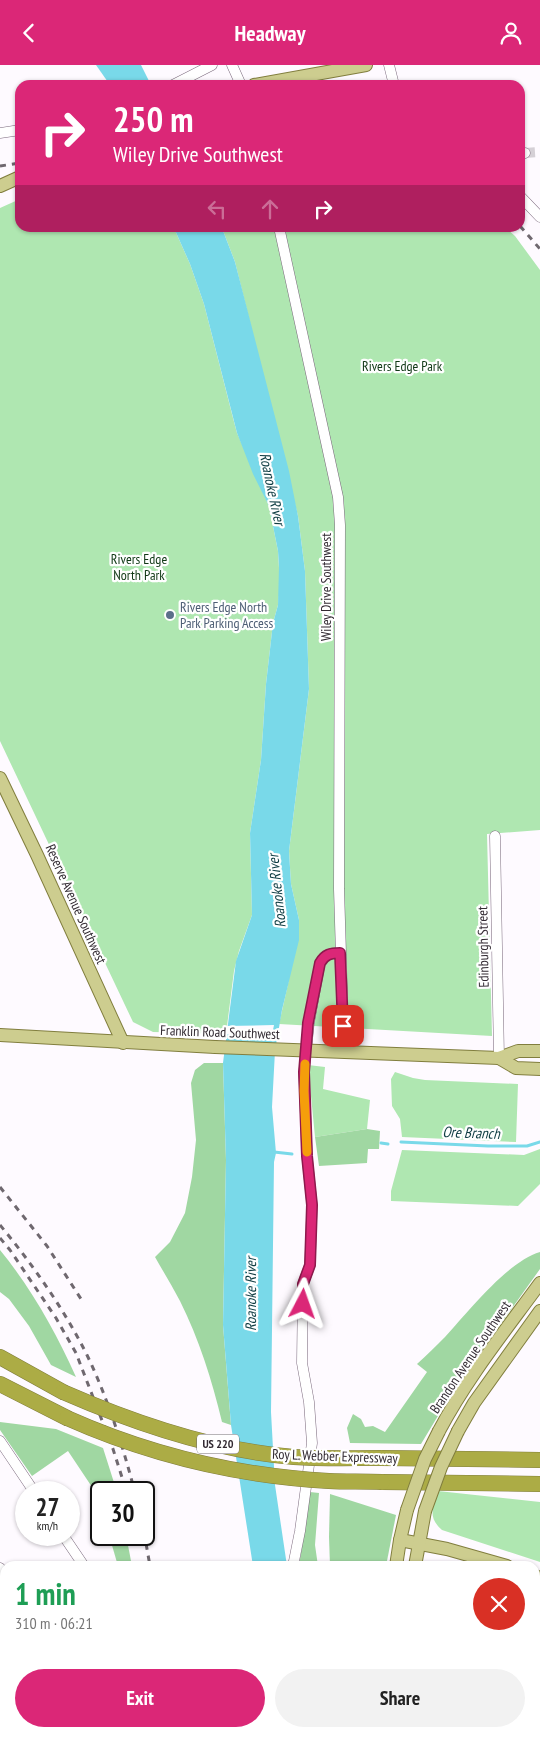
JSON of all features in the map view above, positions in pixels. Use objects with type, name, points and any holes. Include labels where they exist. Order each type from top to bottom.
[{"type":"highway","points":[[0,1352],[21,1369]]},
{"type":"highway","name":"Roy L. Webber Expressway","points":[[0,1357],[63,1392],[102,1410],[138,1423],[202,1441],[242,1449],[294,1457],[540,1461]]},
{"type":"highway","name":"Roy L. Webber Expressway","points":[[0,1384],[102,1434],[135,1445],[222,1468],[330,1481],[540,1484]]},
{"type":"main road","points":[[282,80],[366,65]]},
{"type":"main road","points":[[0,186],[15,179]]},
{"type":"main road","name":"Reserve Avenue Southwest","points":[[0,778],[123,1043]]},
{"type":"main road","name":"Franklin Road Southwest","points":[[0,1035],[123,1043],[499,1058],[518,1051],[540,1051]]},
{"type":"main road","name":"Franklin Road Southwest","points":[[499,1058],[516,1068],[538,1069]]},
{"type":"main road","name":"Brandon Avenue Southwest","points":[[397,1561],[407,1510],[438,1431],[450,1409],[540,1283]]},
{"type":"main road","points":[[416,1561],[425,1511],[441,1467],[458,1431],[474,1403],[540,1311]]},
{"type":"main road","points":[[400,1540],[447,1549],[489,1561]]},
{"type":"street","points":[[183,80],[212,65]]},
{"type":"street","points":[[232,65],[239,80]]},
{"type":"street","points":[[389,65],[393,80]]},
{"type":"street","points":[[0,133],[15,131]]},
{"type":"street","points":[[525,200],[540,217]]},
{"type":"street","name":"Wiley Drive Southwest","points":[[280,232],[338,497],[340,525],[339,889],[344,1051]]},
{"type":"street","name":"Edinburgh Street","points":[[495,835],[499,1058]]},
{"type":"street","points":[[295,1561],[312,1443],[309,1402],[302,1363],[303,1284],[310,1265],[312,1205],[307,1156],[304,1072],[308,1023],[320,963],[329,954],[340,953]]},
{"type":"street","points":[[0,1441],[27,1481]]},
{"type":"street","points":[[70,1546],[81,1561]]},
{"type":"green space","name":"Rivers Edge North Park","points":[[15,201],[15,232],[176,232],[190,264],[204,304],[237,433],[269,506],[278,551],[280,585],[278,605],[273,623],[266,684],[261,760],[250,833],[252,915],[234,971],[226,1034],[153,1032],[133,1022],[0,741],[0,208]]},
{"type":"green space","name":"Rivers Edge Park","points":[[224,232],[510,232],[540,270],[540,830],[487,834],[492,1036],[279,1024],[299,920],[291,884],[289,851],[309,689],[305,571],[298,516],[235,262]]},
{"type":"green space","points":[[204,1063],[223,1063],[226,1160],[223,1325],[231,1425],[222,1422],[209,1375],[193,1330],[180,1301],[155,1257],[170,1242],[185,1213],[192,1177],[196,1140],[191,1083],[195,1070]]},
{"type":"green space","points":[[308,1065],[325,1067],[323,1089],[370,1100],[367,1129],[315,1137]]},
{"type":"green space","points":[[395,1072],[425,1080],[518,1084],[516,1142],[402,1137],[400,1119],[392,1106],[391,1079]]},
{"type":"green space","points":[[367,1129],[380,1131],[379,1149],[368,1149],[367,1163],[319,1166],[315,1137]]},
{"type":"green space","points":[[540,1149],[540,1184],[518,1206],[391,1201],[391,1191],[402,1150],[524,1155]]},
{"type":"green space","points":[[0,1250],[42,1311],[76,1377],[51,1365],[29,1326],[9,1299],[0,1292]]},
{"type":"green space","points":[[540,1252],[540,1269],[453,1391],[421,1444],[350,1443],[347,1428],[353,1414],[361,1419],[365,1427],[373,1426],[385,1432],[427,1372],[417,1364],[502,1276],[527,1257]]},
{"type":"green space","points":[[0,1422],[56,1429],[103,1448],[114,1481],[90,1481],[90,1484],[68,1451],[32,1476],[0,1430]]},
{"type":"green space","points":[[438,1491],[540,1502],[540,1561],[442,1530],[434,1521],[433,1507]]},
{"type":"green space","points":[[310,1492],[319,1493],[315,1545],[317,1561],[300,1561]]},
{"type":"green space","points":[[330,1494],[396,1515],[387,1561],[330,1561]]},
{"type":"green space","points":[[112,1546],[128,1546],[131,1561],[117,1561]]},
{"type":"water","points":[[96,65],[141,65],[148,80],[106,80]]},
{"type":"water","name":"Roanoke River","points":[[176,232],[224,232],[235,262],[289,471],[298,516],[305,571],[309,689],[289,851],[291,884],[299,920],[299,940],[282,1010],[275,1051],[272,1107],[276,1153],[274,1162],[271,1412],[275,1485],[286,1561],[252,1561],[231,1425],[223,1325],[226,1160],[223,1063],[236,961],[252,915],[250,833],[261,760],[266,684],[273,623],[278,605],[278,551],[269,506],[253,474],[237,433],[204,304],[190,264]]},
{"type":"pier","points":[[274,1025],[272,1035],[226,1034],[227,1026]]},
{"type":"waterway","name":"Ore Branch","points":[[401,1142],[488,1146],[527,1146],[540,1142]]},
{"type":"waterway","name":"Ore Branch","points":[[381,1143],[388,1144]]},
{"type":"waterway","name":"Ore Branch","points":[[274,1152],[292,1154]]},
{"type":"tunnel","points":[[525,153],[540,152]]},
{"type":"railway","points":[[0,166],[15,164]]},
{"type":"railway","points":[[525,232],[540,249]]},
{"type":"railway","points":[[0,1187],[47,1246],[81,1299]]},
{"type":"railway","points":[[0,1225],[47,1288],[87,1355],[102,1389],[132,1481]]},
{"type":"railway","points":[[0,1238],[56,1318],[76,1353],[113,1449],[123,1481]]},
{"type":"railway","points":[[146,1546],[149,1561]]},
{"type":"slow traffic","points":[[305,1064],[304,1091],[307,1152]]},
{"type":"place","name":"Rivers Edge North Park Parking Access","points":[[170,615]]},
{"type":"route","points":[[303,1304],[303,1284],[310,1265],[312,1205],[307,1156],[304,1091],[308,1023],[320,963],[323,958],[334,953],[340,953],[343,1026]]}]
